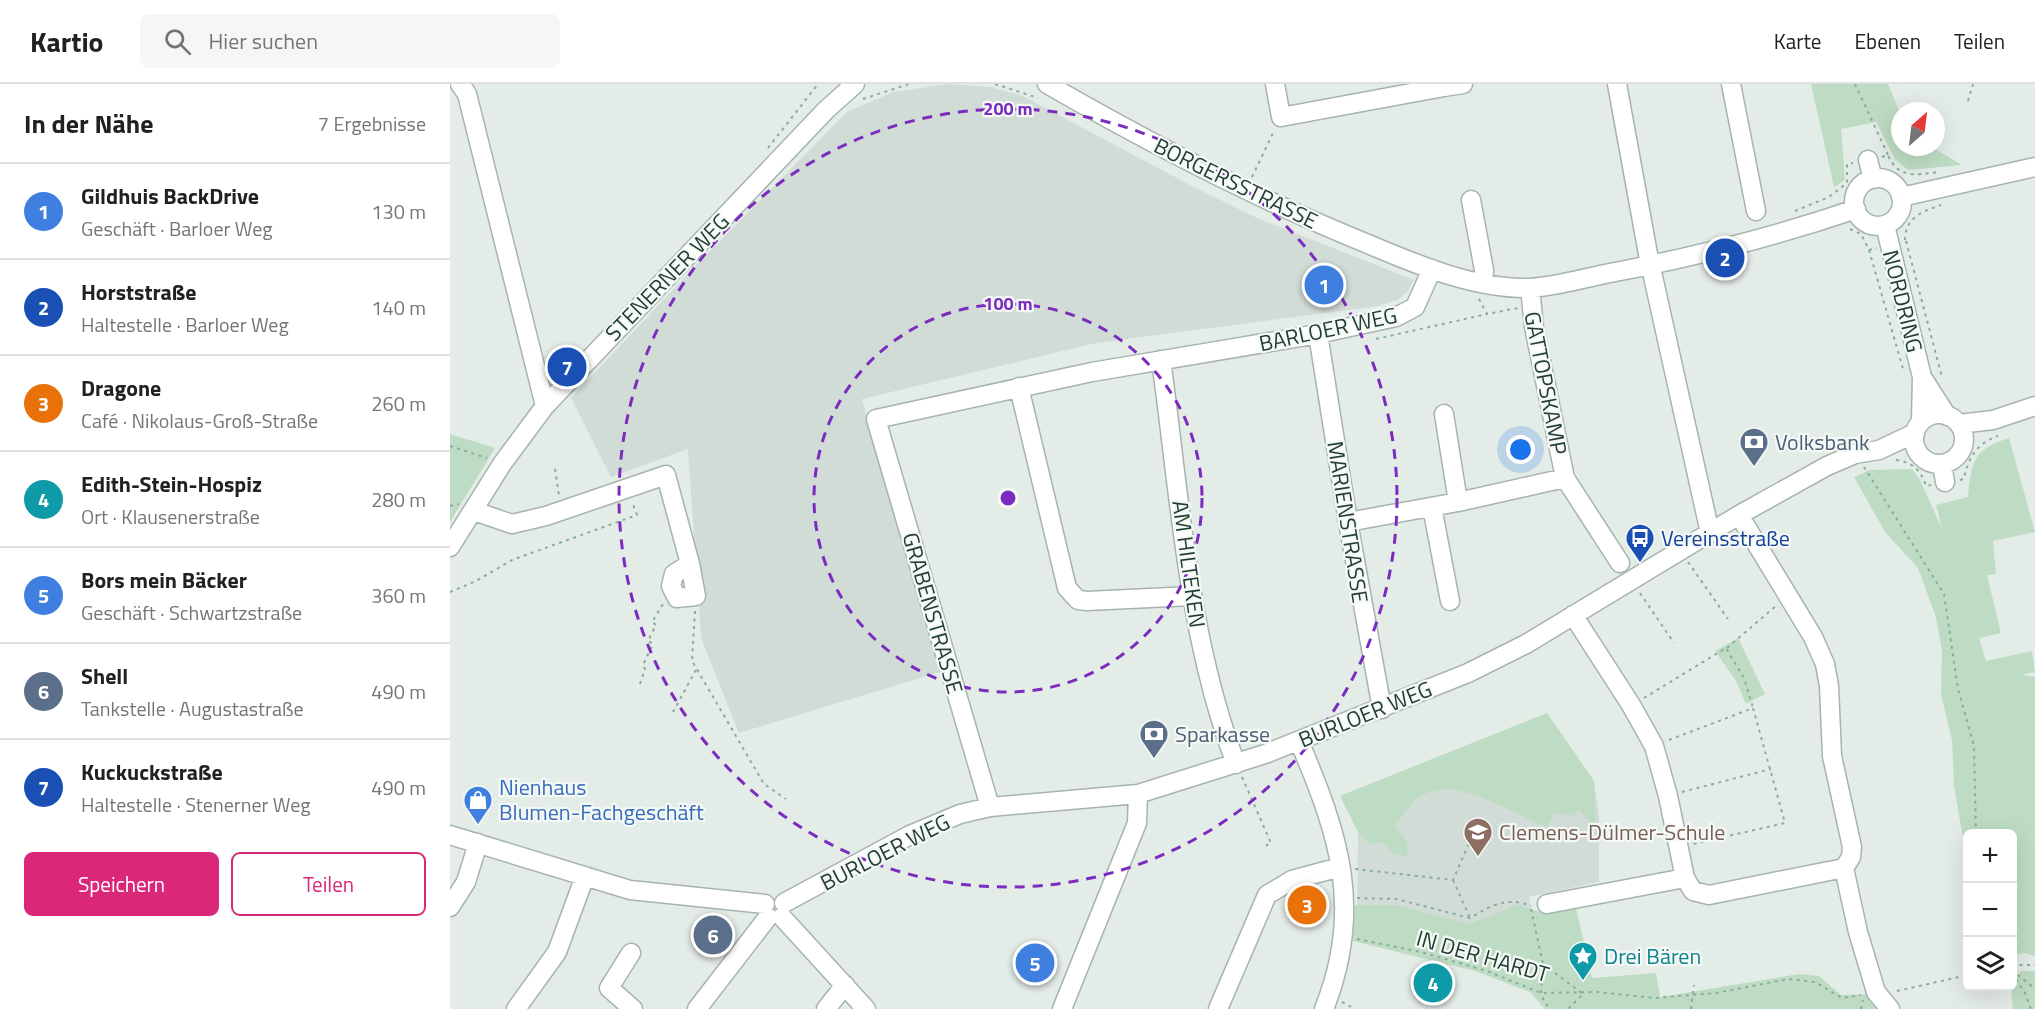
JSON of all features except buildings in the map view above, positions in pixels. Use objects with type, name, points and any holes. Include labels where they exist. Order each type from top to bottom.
[{"type":"street","name":"STENERNER WEG","points":[[450,547],[502,464],[545,406],[817,119],[855,84]]},
{"type":"street","points":[[1275,84],[1281,117],[1463,84]]},
{"type":"street","points":[[1617,84],[1651,266],[1657,284],[1706,523],[1710,533]]},
{"type":"street","points":[[1731,84],[1756,211]]},
{"type":"street","points":[[468,87],[545,406]]},
{"type":"street","name":"BORGERSSTRASSE","points":[[1043,91],[1168,152],[1252,184],[1310,220],[1432,268]]},
{"type":"street","points":[[1868,160],[1873,179]]},
{"type":"street","points":[[1902,197],[2035,167]]},
{"type":"street","points":[[1880,178],[1894,184],[1902,197],[1897,217],[1884,225],[1864,221],[1856,209],[1856,194],[1860,187],[1873,179],[1880,178]]},
{"type":"street","points":[[1471,200],[1484,270],[1481,290]]},
{"type":"street","points":[[1432,268],[1481,290],[1530,297],[1762,239],[1856,209]]},
{"type":"street","name":"NORDRING","points":[[1884,225],[1898,243],[1918,428]]},
{"type":"street","name":"BARLOER WEG","points":[[876,419],[1019,387],[1382,321],[1406,312],[1420,300],[1432,268]]},
{"type":"street","name":"GATTOPSKAMP","points":[[1530,297],[1565,478],[1620,563]]},
{"type":"street","name":"MARIENSTRASSE","points":[[1318,334],[1348,522],[1382,709]]},
{"type":"street","name":"AM HILTEKEN","points":[[1161,360],[1192,596],[1208,679],[1236,764]]},
{"type":"street","name":"NORDRING","points":[[1914,378],[1934,395],[1953,420]]},
{"type":"street","points":[[1019,387],[1067,588],[1071,595],[1087,602],[1192,596]]},
{"type":"street","points":[[1993,420],[1961,451],[1944,473],[1920,456],[1915,443],[1918,428],[1933,415],[1953,420],[1993,420],[2035,406]]},
{"type":"street","points":[[1444,414],[1458,502]]},
{"type":"street","name":"GRABENSTRASSE","points":[[876,419],[990,807]]},
{"type":"street","points":[[1953,420],[1964,437],[1961,451]]},
{"type":"street","name":"BURLOER WEG","points":[[1879,450],[1918,428]]},
{"type":"street","name":"BURLOER WEG","points":[[775,910],[910,835],[940,821],[990,807],[1138,794],[1236,764],[1382,709],[1468,673],[1526,644],[1739,515],[1827,466],[1855,454],[1879,450],[1920,456]]},
{"type":"street","points":[[474,511],[512,524],[546,516],[666,475],[690,564],[696,597],[677,598],[670,586],[674,574],[690,564]]},
{"type":"street","name":"GATTOPSKAMP","points":[[1348,522],[1458,502],[1565,478]]},
{"type":"street","points":[[1432,507],[1450,601]]},
{"type":"street","points":[[1739,515],[1814,637],[1825,664],[1829,686],[1832,756],[1852,848],[1851,857],[1844,868],[1858,932],[1876,992],[1890,1009]]},
{"type":"street","points":[[1573,615],[1631,705],[1654,746],[1668,796],[1685,878],[1693,891],[1709,895],[1844,868]]},
{"type":"street","points":[[1299,741],[1327,810],[1346,899],[1334,980],[1323,1009]]},
{"type":"street","points":[[1062,1009],[1137,823],[1138,794]]},
{"type":"street","points":[[450,835],[652,894],[775,910],[866,1009]]},
{"type":"street","points":[[450,907],[466,882],[478,843]]},
{"type":"street","points":[[1218,1009],[1267,895],[1292,880],[1340,867]]},
{"type":"street","points":[[516,1009],[557,952],[585,876]]},
{"type":"street","points":[[1539,905],[1685,878]]},
{"type":"street","points":[[698,1009],[775,910]]},
{"type":"street","points":[[631,953],[609,988],[633,1009]]},
{"type":"street","points":[[826,1009],[845,985]]},
{"type":"path","points":[[764,153],[818,84]]},
{"type":"path","points":[[995,84],[1043,91]]},
{"type":"path","points":[[1855,84],[1892,165],[1908,175],[1946,171]]},
{"type":"path","points":[[1968,101],[1973,84]]},
{"type":"path","points":[[1252,184],[1281,117]]},
{"type":"path","points":[[1787,215],[1840,190],[1847,183],[1847,164],[1888,155]]},
{"type":"path","points":[[1869,250],[1898,243],[1915,215],[1944,204]]},
{"type":"path","points":[[1840,230],[1857,230],[1866,241],[1914,378]]},
{"type":"path","points":[[1898,243],[1945,392],[1934,395]]},
{"type":"path","points":[[1481,290],[1487,314],[1530,297]]},
{"type":"path","points":[[1944,473],[1964,479],[1971,456],[1979,447],[1987,440],[2006,433]]},
{"type":"path","points":[[450,446],[493,459]]},
{"type":"path","points":[[1855,454],[1944,594],[1958,689],[1974,746],[1976,829]]},
{"type":"path","points":[[555,469],[561,510]]},
{"type":"path","points":[[450,592],[476,581],[512,560],[637,515],[626,488]]},
{"type":"path","points":[[1680,552],[1728,619]]},
{"type":"path","points":[[1631,581],[1674,644]]},
{"type":"path","points":[[640,684],[645,669],[643,665],[653,644],[648,641],[656,626],[652,622],[672,589]]},
{"type":"path","points":[[1631,705],[1726,648],[1787,594]]},
{"type":"path","points":[[696,597],[692,661],[764,784],[786,799]]},
{"type":"path","points":[[1678,847],[1785,823],[1744,678],[1726,648]]},
{"type":"path","points":[[673,712],[697,668]]},
{"type":"path","points":[[1654,746],[1753,708]]},
{"type":"path","points":[[1236,764],[1270,843],[1263,848]]},
{"type":"path","points":[[1668,796],[1771,769]]},
{"type":"path","points":[[1470,918],[1453,879],[1470,841],[1490,817]]},
{"type":"path","points":[[1340,867],[1453,879]]},
{"type":"path","points":[[1346,899],[1396,899],[1470,918],[1496,903],[1519,901],[1539,905],[1543,964],[1541,993],[1544,1002],[1551,1009]]},
{"type":"path","name":"IN DER HARDT","points":[[1342,936],[1420,952],[1487,971],[1541,993],[1598,992],[1655,998],[1693,996],[1788,979],[1815,982],[1842,998],[1896,991],[1963,976]]},
{"type":"path","points":[[1543,964],[1583,994],[1568,1009]]},
{"type":"path","points":[[2017,965],[2035,965]]},
{"type":"path","points":[[2017,974],[2035,989]]},
{"type":"path","points":[[2017,978],[2031,1009]]},
{"type":"path","points":[[1691,1009],[1695,985]]},
{"type":"shaded area","points":[[948,84],[990,87],[1021,95],[1257,218],[1414,280],[1408,291],[1399,299],[1379,306],[1096,343],[862,399],[940,672],[739,733],[701,638],[688,449],[611,477],[571,398],[705,256],[847,112],[893,92]]},
{"type":"shaded area","name":"Clemens-Dülmer-Schule","points":[[1547,713],[1594,781],[1599,816],[1599,882],[1529,897],[1539,980],[1357,936],[1358,832],[1340,796]]},
{"type":"green space","points":[[1811,84],[1888,84],[1895,102],[1891,102],[1891,151],[1876,122],[1841,129],[1845,180],[1834,187]]},
{"type":"green space","points":[[1945,155],[1962,165],[1908,170],[1893,156]]},
{"type":"green space","points":[[450,434],[495,448],[450,522]]},
{"type":"green space","points":[[2009,438],[2035,532],[1993,541],[1996,574],[1987,575],[2001,633],[1979,638],[1986,661],[2032,651],[2035,672],[2021,675],[2035,677],[2035,956],[2024,953],[2017,954],[2017,829],[1963,829],[1963,839],[1954,786],[1952,740],[1941,695],[1942,651],[1936,617],[1918,568],[1885,532],[1854,477],[1870,470],[1912,469],[1920,480],[1942,529],[1936,505],[1968,497],[1976,458],[1988,447]]},
{"type":"green space","points":[[1738,638],[1765,694],[1746,704],[1736,681],[1715,651]]},
{"type":"green space","points":[[1547,713],[1594,781],[1596,829],[1578,809],[1574,816],[1555,813],[1547,827],[1483,798],[1448,789],[1432,791],[1418,798],[1394,827],[1404,837],[1407,844],[1406,857],[1392,853],[1383,842],[1370,844],[1358,832],[1340,796]]},
{"type":"green space","points":[[1355,905],[1397,905],[1470,924],[1517,905],[1538,911],[1576,908],[1592,978],[1656,973],[1660,997],[1799,974],[1819,976],[1841,995],[1873,994],[1885,1009],[1545,1009],[1530,992],[1475,971],[1353,941]]},
{"type":"green space","points":[[2021,971],[2035,971],[2035,1009],[2013,1009],[2011,991],[2017,991],[2017,978]]},
{"type":"place","name":"Horststraße","points":[[1725,258]]},
{"type":"place","name":"Gildhuis BackDrive","points":[[1324,285]]},
{"type":"place","name":"Kuckuckstraße","points":[[567,367]]},
{"type":"place","name":"Volksbank","points":[[1754,468]]},
{"type":"place","name":"Vereinsstraße","points":[[1640,564]]},
{"type":"place","name":"Sparkasse","points":[[1154,760]]},
{"type":"place","name":"Nienhaus Blumen-Fachgeschäft","points":[[478,826]]},
{"type":"place","name":"Clemens-Dülmer-Schule","points":[[1478,858]]},
{"type":"place","name":"Dragone","points":[[1307,905]]},
{"type":"place","name":"Shell","points":[[713,935]]},
{"type":"place","name":"Bors mein Bäcker","points":[[1035,963]]},
{"type":"place","name":"Drei Bären","points":[[1583,982]]},
{"type":"place","name":"Edith-Stein-Hospiz","points":[[1433,983]]}]
